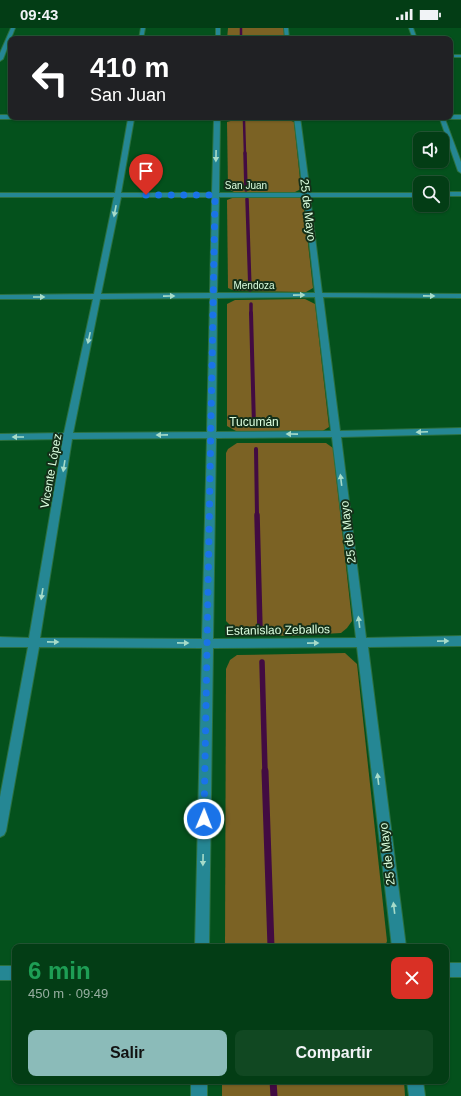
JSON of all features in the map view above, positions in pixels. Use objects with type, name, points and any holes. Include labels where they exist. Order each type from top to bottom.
[{"type":"street","points":[[2,56],[8,42]]},
{"type":"street","name":"Vicente López","points":[[0,831],[34,642],[68,436],[118,195],[130,120]]},
{"type":"street","points":[[202,944],[217,120]]},
{"type":"street","name":"25 de Mayo","points":[[297,120],[399,944]]},
{"type":"street","points":[[443,120],[461,171]]},
{"type":"street","name":"San Juan","points":[[0,195],[413,194]]},
{"type":"street","points":[[449,194],[461,194]]},
{"type":"street","name":"Mendoza","points":[[0,298],[214,295],[461,296]]},
{"type":"street","name":"Tucumán","points":[[0,437],[336,434],[461,431]]},
{"type":"street","name":"Estanislao Zeballos","points":[[0,642],[207,644],[461,641]]},
{"type":"street","points":[[449,970],[461,970]]},
{"type":"street","points":[[0,973],[12,973]]},
{"type":"street","points":[[199,1084],[199,1096]]},
{"type":"street","points":[[415,1084],[417,1096]]},
{"type":"shaded area","points":[[228,28],[284,28],[285,36],[227,36]]},
{"type":"shaded area","points":[[234,120],[289,120],[294,122],[301,189],[295,192],[234,192],[228,189],[227,122]]},
{"type":"shaded area","points":[[294,196],[303,199],[313,288],[306,292],[235,291],[228,288],[227,200],[235,197]]},
{"type":"shaded area","points":[[305,299],[315,304],[329,427],[321,432],[236,431],[227,426],[227,304],[235,300]]},
{"type":"shaded area","points":[[237,443],[326,443],[333,448],[352,621],[341,633],[288,636],[238,633],[226,621],[226,453],[228,449]]},
{"type":"shaded area","points":[[345,653],[357,664],[387,941],[386,944],[225,944],[226,669],[230,660],[237,655]]},
{"type":"shaded area","points":[[222,1084],[404,1084],[405,1096],[222,1096]]},
{"type":"waterway","points":[[241,28],[241,36]]},
{"type":"waterway","points":[[244,121],[245,154]]},
{"type":"waterway","points":[[245,153],[246,190]]},
{"type":"waterway","points":[[247,199],[250,290]]},
{"type":"waterway","points":[[251,304],[251,313]]},
{"type":"waterway","points":[[251,313],[254,426]]},
{"type":"waterway","points":[[256,449],[257,516]]},
{"type":"waterway","points":[[257,515],[260,630]]},
{"type":"waterway","points":[[262,662],[265,772]]},
{"type":"waterway","points":[[265,771],[271,944]]},
{"type":"waterway","points":[[273,1084],[274,1096]]},
{"type":"route","points":[[146,195],[215,195],[204,819]]}]
